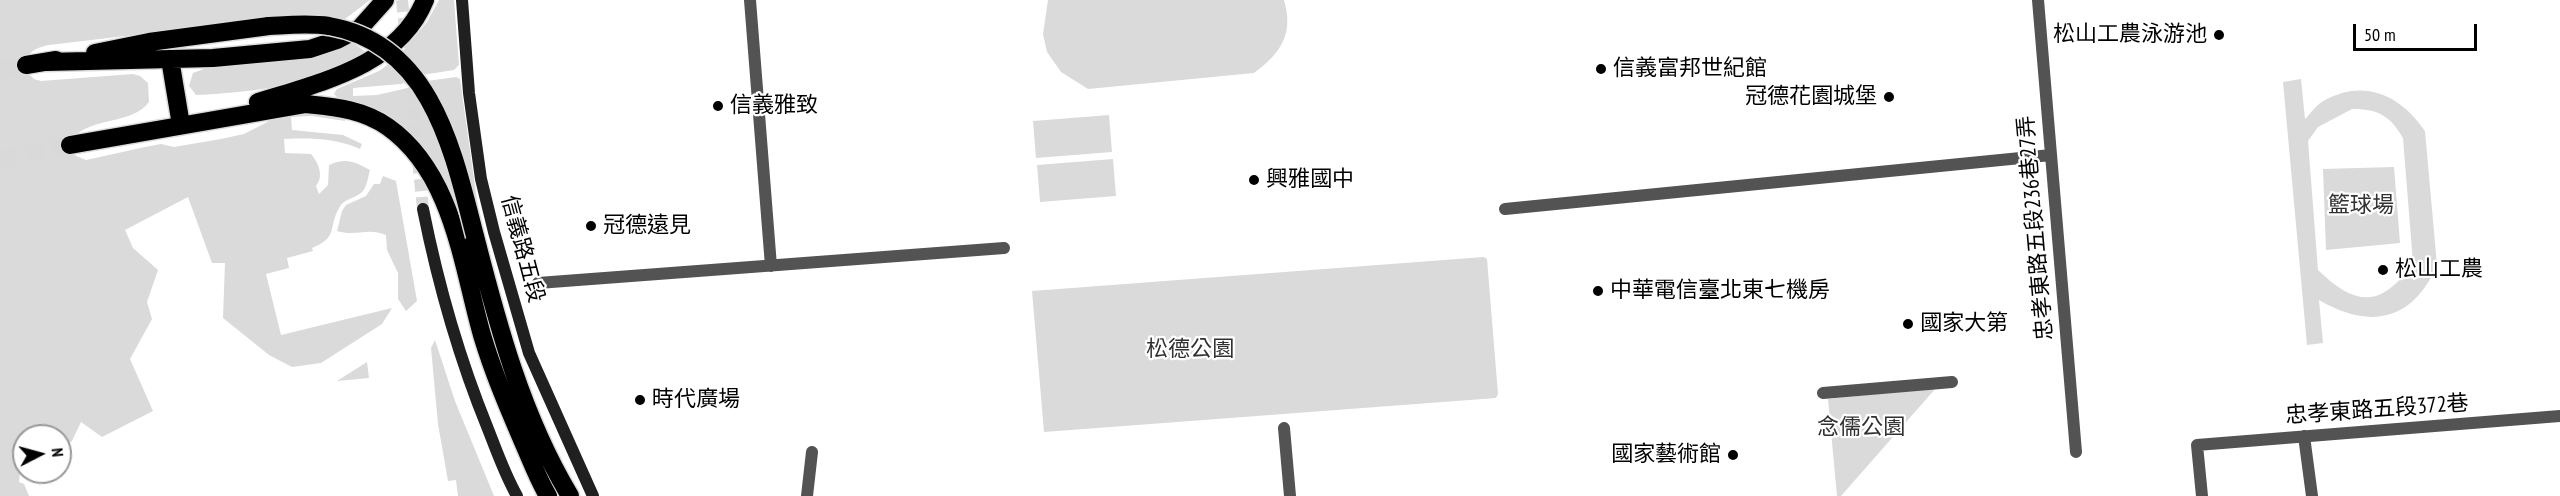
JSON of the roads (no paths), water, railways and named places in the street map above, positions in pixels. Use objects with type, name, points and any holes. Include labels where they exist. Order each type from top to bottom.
[{"type":"highway","points":[[46,62],[224,57],[310,48],[337,40],[360,28],[386,0]]},
{"type":"highway","points":[[206,120],[337,77],[357,67],[389,48],[410,25],[425,0]]},
{"type":"highway","points":[[26,65],[149,42],[269,26],[313,24],[341,29],[369,39],[399,60],[422,88],[444,130],[458,169],[508,359],[542,442],[570,496]]},
{"type":"highway","points":[[170,59],[181,125]]},
{"type":"highway","points":[[70,145],[306,104],[345,108],[369,115],[390,128],[421,159],[444,200],[483,337],[507,405],[548,496]]},
{"type":"main road","name":"信義路五段","points":[[462,0],[469,93],[478,159],[494,232],[529,353],[593,496]]},
{"type":"main road","points":[[423,209],[451,326],[478,405],[509,482],[517,496]]},
{"type":"street","points":[[750,0],[771,266]]},
{"type":"street","name":"忠孝東路五段236巷27弄","points":[[2038,0],[2076,452]]},
{"type":"street","points":[[1505,209],[2052,155]]},
{"type":"street","points":[[538,283],[1004,248]]},
{"type":"street","points":[[1823,393],[1952,382]]},
{"type":"street","name":"忠孝東路五段372巷","points":[[2202,496],[2197,444],[2560,416]]},
{"type":"street","points":[[1284,428],[1290,496]]},
{"type":"street","points":[[2304,436],[2312,496]]},
{"type":"street","points":[[807,496],[812,452]]},
{"type":"tunnel","points":[[402,0],[423,209]]},
{"type":"tunnel","points":[[0,70],[26,65]]},
{"type":"tunnel","points":[[0,160],[70,145]]},
{"type":"place","name":"松山工農泳游池","points":[[2219,35]]},
{"type":"place","name":"信義富邦世紀館","points":[[1601,69]]},
{"type":"place","name":"冠德花園城堡","points":[[1889,97]]},
{"type":"place","name":"信義雅致","points":[[718,106]]},
{"type":"place","name":"興雅國中","points":[[1254,180]]},
{"type":"place","name":"冠德遠見","points":[[591,226]]},
{"type":"place","name":"松山工農","points":[[2383,270]]},
{"type":"place","name":"中華電信臺北東七機房","points":[[1598,291]]},
{"type":"place","name":"國家大第","points":[[1908,324]]},
{"type":"place","name":"時代廣場","points":[[640,400]]},
{"type":"place","name":"國家藝術館","points":[[1733,455]]},
{"type":"park label","name":"籃球場","points":[[2361,206]]},
{"type":"park label","name":"松德公園","points":[[1190,350]]},
{"type":"park label","name":"念儒公園","points":[[1861,428]]}]
